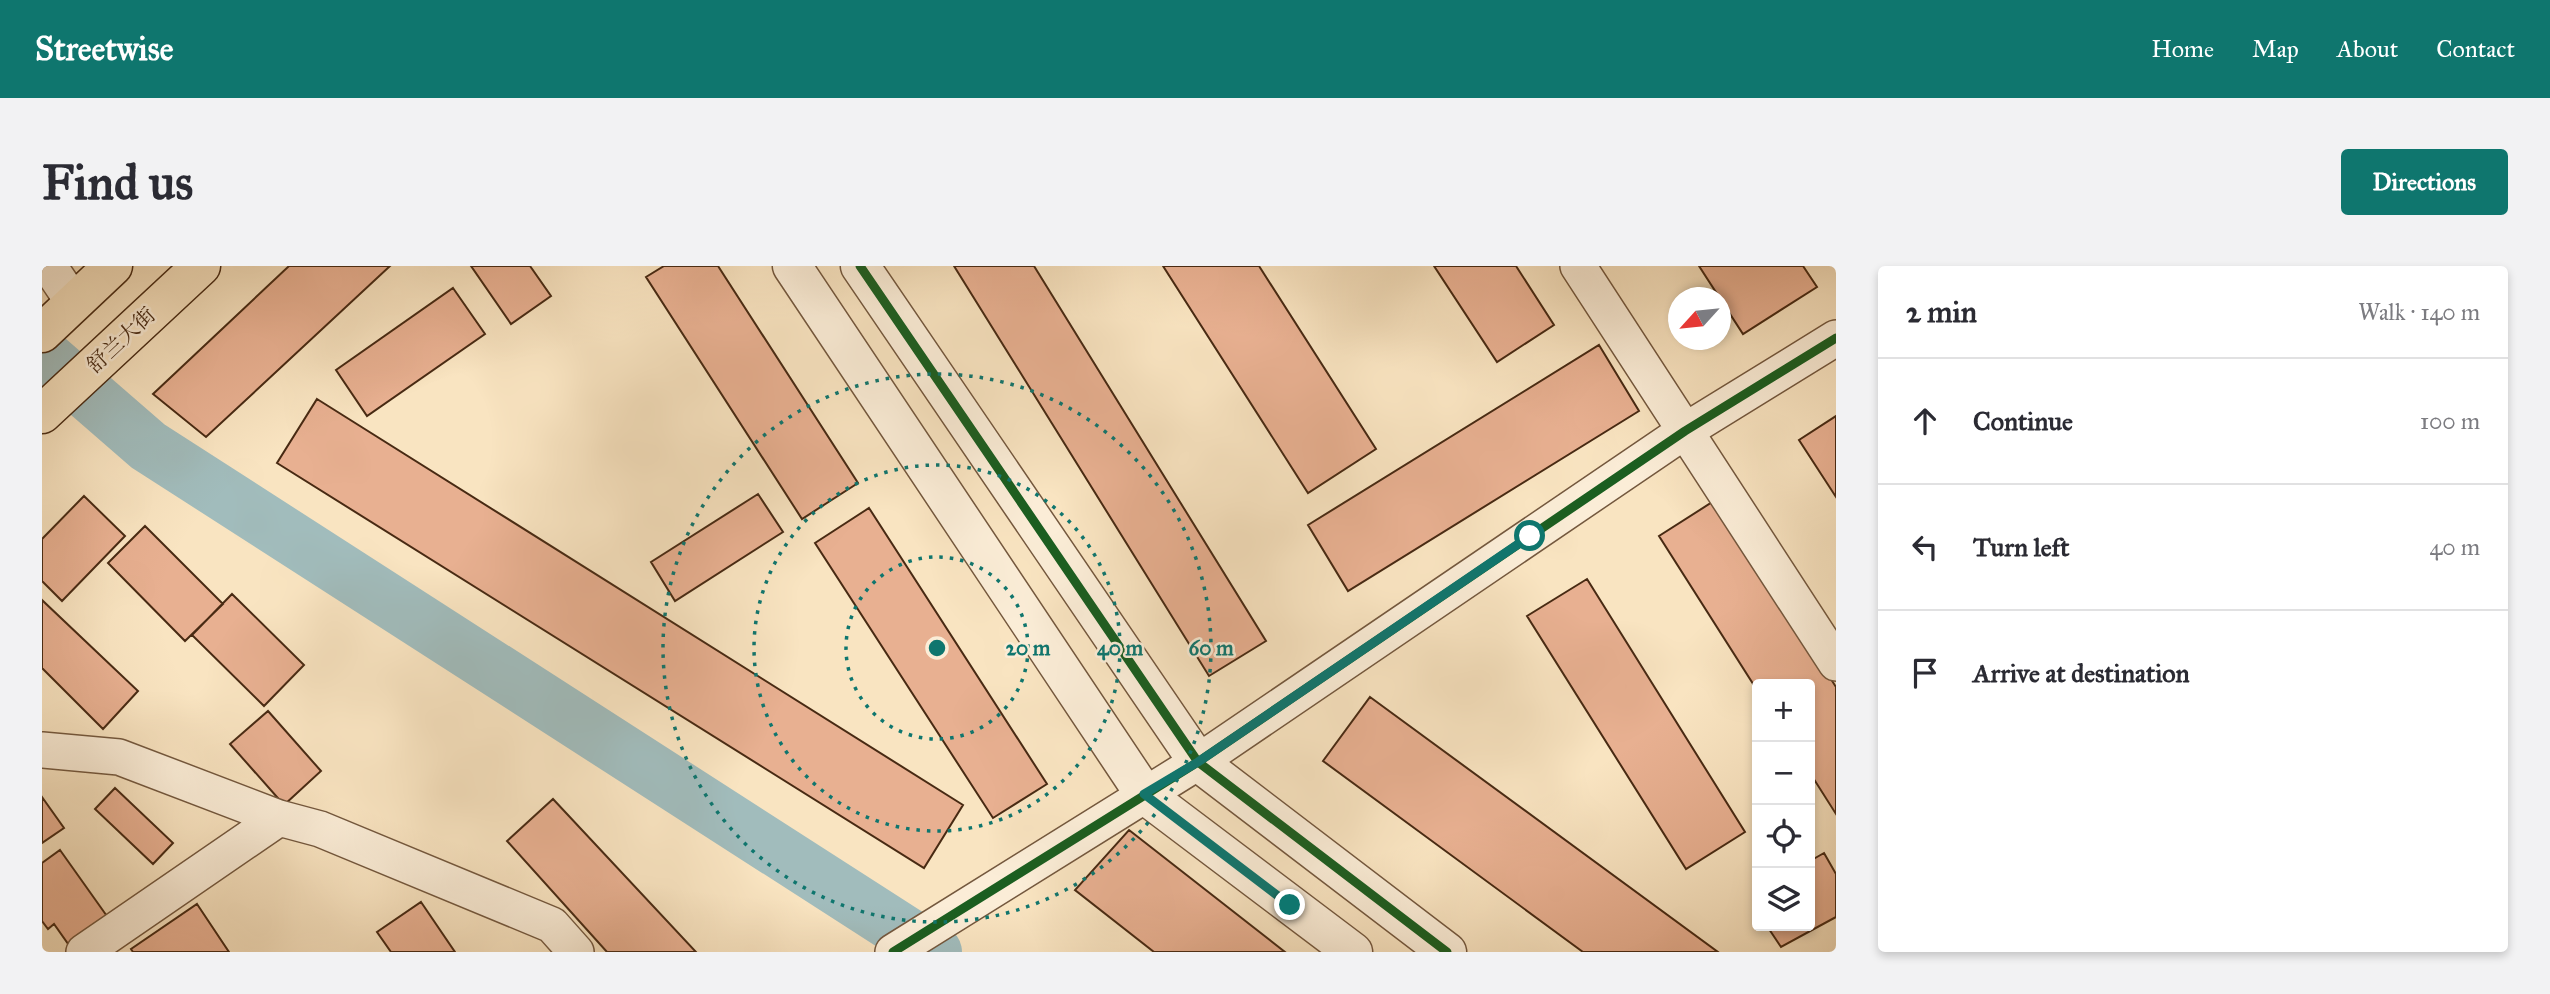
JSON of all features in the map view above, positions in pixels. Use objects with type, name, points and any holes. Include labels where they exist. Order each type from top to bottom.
[{"type":"main road","points":[[42,333],[113,266]]},
{"type":"main road","name":"舒兰大街","points":[[42,414],[201,266]]},
{"type":"street","points":[[49,266],[73,304]]},
{"type":"street","points":[[792,266],[1144,794],[1353,952]]},
{"type":"street","points":[[860,266],[1198,762],[1447,952]]},
{"type":"street","points":[[1578,266],[1836,663]]},
{"type":"street","points":[[893,952],[1198,762],[1685,431],[1836,338]]},
{"type":"street","points":[[42,750],[119,757],[279,818],[320,829],[552,925],[576,952]]},
{"type":"street","points":[[84,952],[279,818]]},
{"type":"building","points":[[289,266],[390,266],[206,437],[153,394]]},
{"type":"building","points":[[471,266],[530,266],[551,296],[511,324]]},
{"type":"building","points":[[664,266],[718,266],[858,483],[802,519],[646,277]]},
{"type":"building","points":[[954,266],[1034,266],[1266,641],[1209,676]]},
{"type":"building","points":[[1163,266],[1259,266],[1376,449],[1308,493]]},
{"type":"building","points":[[1434,266],[1516,266],[1554,325],[1497,362]]},
{"type":"building","points":[[1699,266],[1803,266],[1817,287],[1743,334],[1731,315],[1731,287],[1713,287]]},
{"type":"building","points":[[453,288],[485,334],[367,416],[336,370]]},
{"type":"building","points":[[1599,345],[1639,411],[1348,591],[1308,525]]},
{"type":"building","points":[[317,399],[963,805],[924,868],[277,463]]},
{"type":"building","points":[[1836,416],[1836,497],[1799,440]]},
{"type":"building","points":[[758,494],[783,532],[675,601],[651,562]]},
{"type":"building","points":[[84,496],[125,536],[62,601],[42,581],[42,539]]},
{"type":"building","points":[[1717,499],[1836,687],[1836,814],[1815,781],[1815,679],[1752,679],[1752,682],[1659,536]]},
{"type":"building","points":[[869,508],[1047,784],[993,818],[815,543]]},
{"type":"building","points":[[145,526],[223,604],[185,641],[108,563]]},
{"type":"building","points":[[1587,579],[1745,832],[1686,869],[1527,616]]},
{"type":"building","points":[[232,594],[304,665],[264,706],[192,635]]},
{"type":"building","points":[[42,600],[138,691],[103,729],[42,668]]},
{"type":"building","points":[[1370,697],[1718,952],[1583,952],[1323,761]]},
{"type":"building","points":[[268,711],[321,771],[284,805],[230,744]]},
{"type":"building","points":[[115,788],[173,843],[153,864],[95,809]]},
{"type":"building","points":[[42,797],[64,828],[42,843]]},
{"type":"building","points":[[553,799],[696,952],[607,952],[507,841]]},
{"type":"building","points":[[1129,830],[1285,952],[1154,952],[1075,890]]},
{"type":"building","points":[[60,850],[109,919],[71,948],[54,924],[48,929],[42,921],[42,863]]},
{"type":"building","points":[[1824,853],[1836,874],[1836,917],[1815,928],[1815,868],[1815,858]]},
{"type":"building","points":[[421,902],[455,952],[391,952],[377,932]]},
{"type":"building","points":[[197,904],[229,952],[133,952],[131,949]]},
{"type":"building","points":[[1770,931],[1810,931],[1781,947]]},
{"type":"waterway","points":[[42,354],[148,446],[935,952]]},
{"type":"cycle path","points":[[860,266],[1198,762],[1447,952]]},
{"type":"cycle path","points":[[893,952],[1198,762],[1685,431],[1836,338]]},
{"type":"route","points":[[1290,905],[1144,794],[1198,762],[1530,536]]}]
